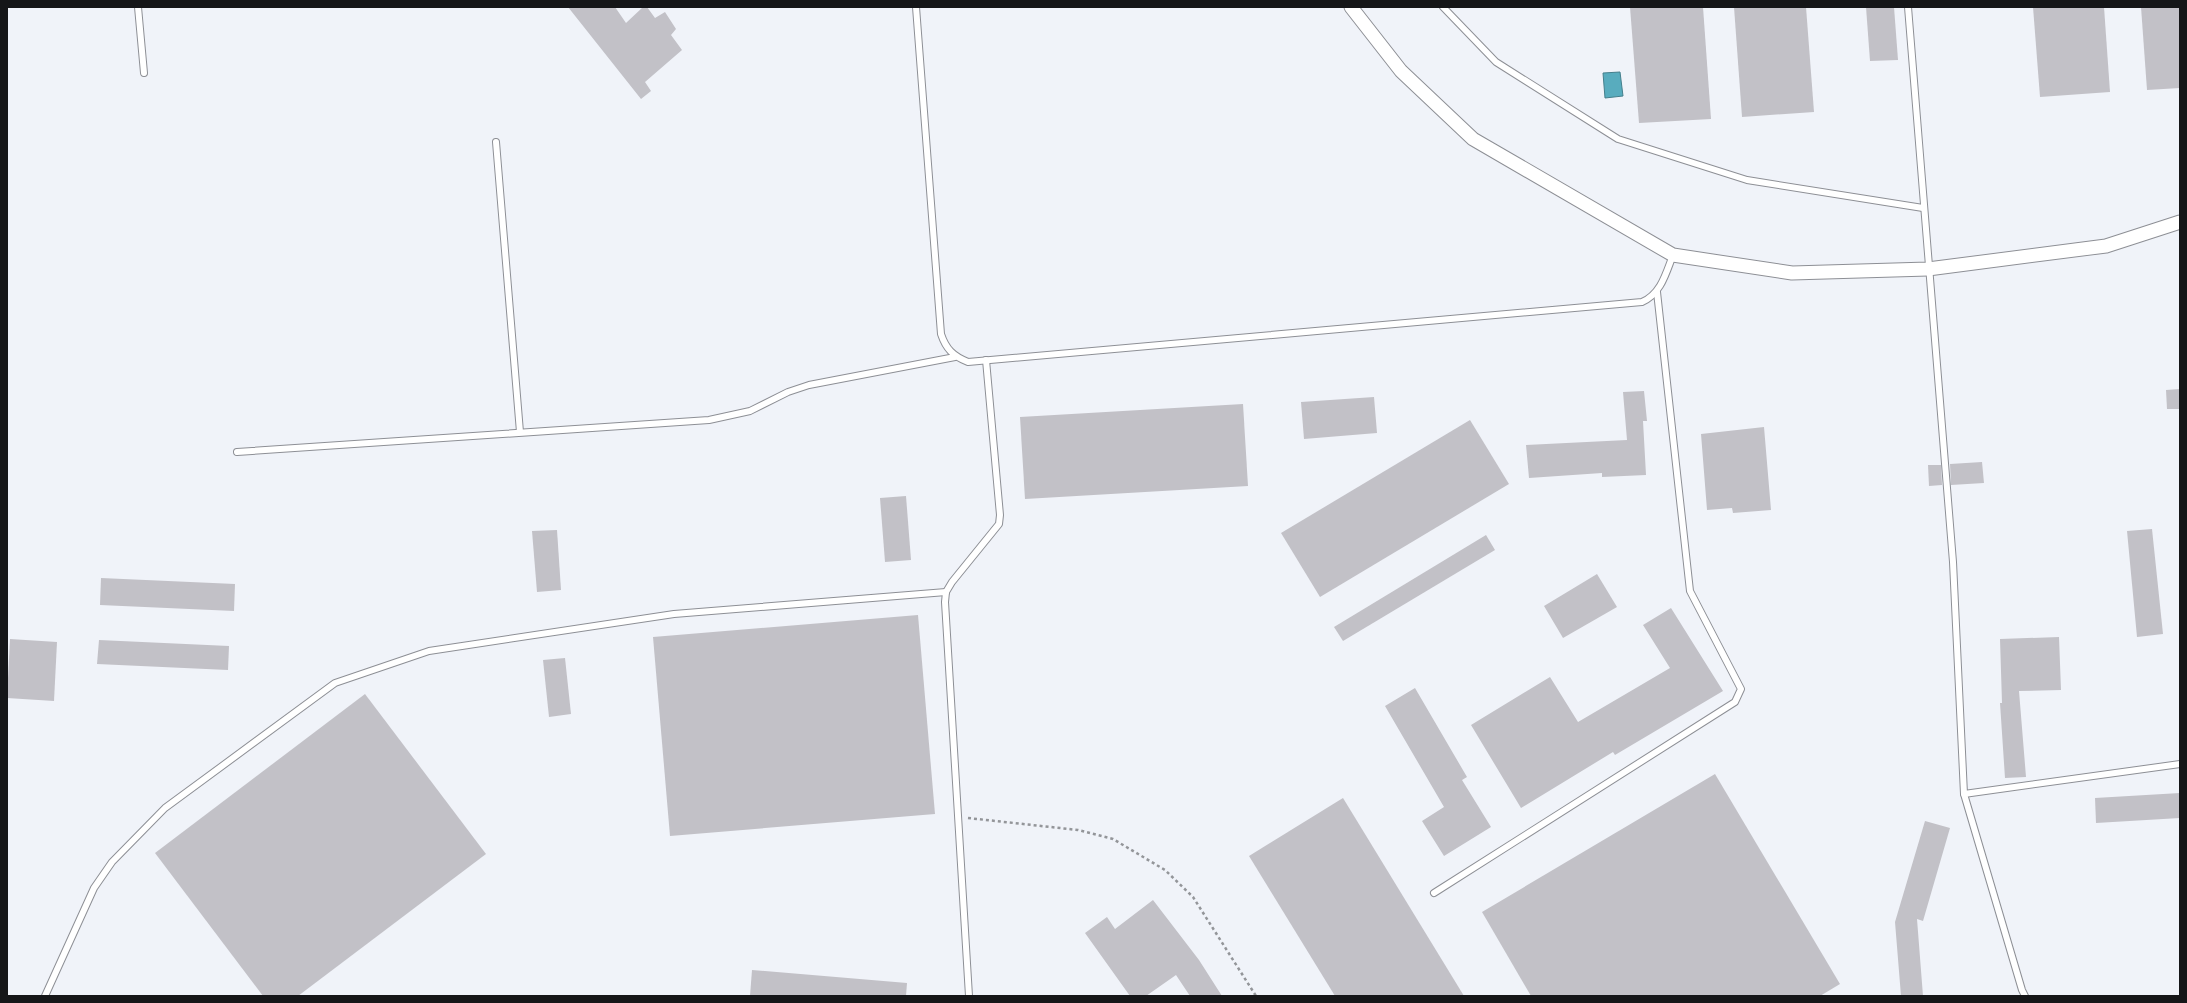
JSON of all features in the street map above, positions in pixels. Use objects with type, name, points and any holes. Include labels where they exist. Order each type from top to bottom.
[{"type":"street","points":[[1351,7],[1401,71],[1473,139],[1674,255],[1792,273],[1928,269],[2106,246],[2180,222]]},
{"type":"lane","points":[[138,7],[144,73]]},
{"type":"lane","points":[[916,7],[941,334],[945,347],[955,357],[968,362],[1642,302],[1650,299],[1657,292],[1674,255]]},
{"type":"lane","points":[[1443,7],[1496,62],[1618,139],[1747,180],[1923,208]]},
{"type":"lane","points":[[1908,7],[1923,208],[1953,562],[1964,794],[2022,990],[2026,996]]},
{"type":"lane","points":[[496,142],[520,432]]},
{"type":"lane","points":[[1434,893],[1735,702],[1741,689],[1690,591],[1657,292]]},
{"type":"lane","points":[[237,452],[709,420],[750,411],[788,392],[809,384],[955,357]]},
{"type":"lane","points":[[968,996],[960,818],[953,736],[945,602],[946,592],[999,524],[1000,515],[986,360]]},
{"type":"lane","points":[[45,996],[94,888],[112,862],[164,808],[335,683],[429,650],[674,614],[946,592]]},
{"type":"lane","points":[[1964,794],[2180,764]]},
{"type":"path","points":[[960,818],[1078,830],[1112,839],[1165,870],[1193,897],[1256,996]]},
{"type":"water","points":[[1620,72],[1623,96],[1605,98],[1603,73]]},
{"type":"building","points":[[568,7],[615,7],[626,23],[643,7],[647,7],[655,18],[665,12],[676,29],[671,35],[682,50],[645,82],[651,91],[641,99]]},
{"type":"building","points":[[1630,7],[1703,7],[1711,119],[1639,123]]},
{"type":"building","points":[[1734,7],[1806,7],[1814,112],[1742,117]]},
{"type":"building","points":[[1866,7],[1894,7],[1898,60],[1870,61]]},
{"type":"building","points":[[2033,7],[2104,7],[2110,92],[2040,97]]},
{"type":"building","points":[[2141,7],[2180,7],[2180,88],[2147,90]]},
{"type":"building","points":[[2180,389],[2180,409],[2167,409],[2166,390]]},
{"type":"building","points":[[1644,391],[1647,421],[1643,421],[1646,475],[1602,477],[1602,473],[1529,478],[1526,445],[1627,440],[1623,392]]},
{"type":"building","points":[[1374,397],[1377,433],[1304,439],[1301,402]]},
{"type":"building","points":[[1243,404],[1248,486],[1025,499],[1020,417]]},
{"type":"building","points":[[1470,420],[1509,484],[1320,597],[1281,533]]},
{"type":"building","points":[[1764,427],[1771,510],[1733,513],[1732,508],[1707,510],[1701,434]]},
{"type":"building","points":[[1982,462],[1984,483],[1951,485],[1950,464]]},
{"type":"building","points":[[1928,465],[1941,465],[1942,485],[1929,486]]},
{"type":"building","points":[[906,496],[911,560],[885,562],[880,498]]},
{"type":"building","points":[[2152,529],[2163,634],[2137,637],[2127,531]]},
{"type":"building","points":[[557,530],[561,590],[537,592],[532,531]]},
{"type":"building","points":[[1486,535],[1495,550],[1343,641],[1334,627]]},
{"type":"building","points":[[1597,574],[1617,607],[1563,638],[1544,606]]},
{"type":"building","points":[[101,578],[235,584],[234,611],[100,605]]},
{"type":"building","points":[[1671,608],[1723,691],[1615,755],[1613,752],[1521,808],[1471,725],[1550,677],[1578,722],[1670,668],[1643,625]]},
{"type":"building","points":[[918,615],[935,814],[670,836],[653,637]]},
{"type":"building","points":[[2059,637],[2061,690],[2019,691],[2026,777],[2005,778],[2000,703],[2002,703],[2000,639]]},
{"type":"building","points":[[10,639],[57,642],[54,701],[7,698]]},
{"type":"building","points":[[99,640],[229,646],[228,670],[97,664]]},
{"type":"building","points":[[565,658],[571,714],[549,717],[543,660]]},
{"type":"building","points":[[1415,688],[1467,777],[1462,780],[1491,827],[1444,856],[1422,821],[1444,807],[1385,706]]},
{"type":"building","points":[[365,694],[486,854],[298,996],[263,996],[155,853]]},
{"type":"building","points":[[1715,774],[1840,984],[1820,996],[1531,996],[1482,912]]},
{"type":"building","points":[[2180,793],[2180,818],[2096,823],[2095,798]]},
{"type":"building","points":[[1343,798],[1464,996],[1335,996],[1249,856]]},
{"type":"building","points":[[1925,821],[1950,828],[1923,921],[1917,919],[1923,996],[1901,996],[1895,922]]},
{"type":"building","points":[[1153,900],[1199,960],[1222,996],[1190,996],[1176,975],[1146,996],[1130,996],[1085,933],[1107,917],[1115,929]]},
{"type":"building","points":[[752,970],[907,983],[906,996],[750,996]]}]
